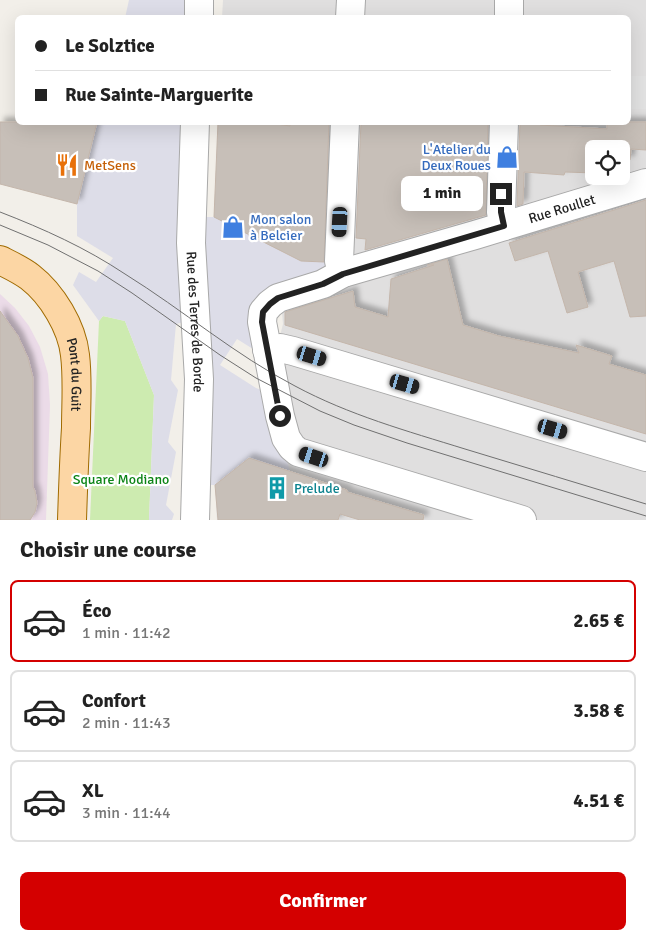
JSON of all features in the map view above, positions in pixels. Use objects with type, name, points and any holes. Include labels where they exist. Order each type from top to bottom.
[{"type":"main road","name":"Pont du Guit","points":[[0,260],[14,266],[30,277],[46,292],[59,311],[75,353],[76,405],[72,520]]},
{"type":"street","points":[[199,15],[200,0]]},
{"type":"street","points":[[350,0],[350,15]]},
{"type":"street","points":[[509,0],[509,15]]},
{"type":"street","name":"Rue des Terres de Borde","points":[[195,125],[191,243],[200,379],[195,520]]},
{"type":"street","points":[[343,274],[339,262],[345,125]]},
{"type":"street","points":[[504,125],[501,212],[504,226]]},
{"type":"street","name":"Rue Roullet","points":[[522,520],[298,452],[286,438],[280,416],[266,350],[262,322],[263,312],[278,298],[323,284],[343,274],[646,183]]},
{"type":"street","points":[[266,350],[280,348],[293,351],[646,456]]},
{"type":"shaded area","points":[[129,0],[188,0],[188,15],[126,15]]},
{"type":"shaded area","points":[[223,0],[646,0],[646,520],[217,520],[215,485],[249,458],[283,324],[282,313],[301,261],[214,217],[218,125],[631,125],[631,15],[222,15]]},
{"type":"shaded area","points":[[631,76],[646,76],[646,109],[631,109]]},
{"type":"shaded area","points":[[97,125],[183,125],[184,322],[176,324],[171,380],[178,390],[168,442],[176,452],[166,505],[174,514],[172,520],[149,520],[154,395],[125,321],[103,316],[99,321],[73,285],[79,272],[96,282],[113,258],[77,236],[77,204]]},
{"type":"shaded area","points":[[203,217],[214,217],[301,261],[326,262],[326,270],[251,312],[248,320],[253,349],[237,339],[220,365],[256,388],[266,392],[290,471],[249,458],[215,485],[208,485]]},
{"type":"shaded area","points":[[0,294],[15,308],[29,326],[40,347],[48,374],[50,405],[46,520],[0,520]]},
{"type":"green space","name":"Square Modiano","points":[[103,316],[125,321],[154,395],[149,520],[90,520],[99,321]]},
{"type":"building","points":[[0,122],[15,122],[15,125],[96,125],[77,204],[0,184]]},
{"type":"building","points":[[631,122],[646,122],[646,150],[631,149],[630,160],[630,140],[585,140],[585,173],[565,172],[564,175],[524,172],[523,204],[517,206],[520,125],[607,129],[607,125],[631,125]]},
{"type":"building","points":[[218,125],[329,125],[324,262],[301,261],[214,217]]},
{"type":"building","points":[[361,125],[488,125],[486,215],[365,250],[366,239],[356,238]]},
{"type":"building","points":[[646,200],[646,316],[630,317],[614,261],[578,272],[588,307],[567,313],[548,251],[515,261],[509,243]]},
{"type":"building","points":[[447,259],[463,325],[499,336],[579,353],[576,345],[612,356],[609,364],[646,375],[646,434],[285,325],[285,312],[353,291],[355,307],[388,317],[391,279]]},
{"type":"building","points":[[0,311],[18,336],[28,358],[33,378],[33,487],[37,503],[35,512],[30,520],[0,520]]},
{"type":"building","name":"Prelude","points":[[249,458],[347,490],[347,492],[424,515],[423,520],[360,520],[340,514],[338,520],[218,520],[215,485]]},
{"type":"tram line","points":[[0,212],[80,247],[146,288],[273,374],[336,406],[400,429],[646,504]]},
{"type":"tram line","points":[[0,225],[48,245],[98,271],[256,378],[320,411],[407,443],[646,516]]},
{"type":"place","name":"L'Atelier du Deux Roues","points":[[507,157]]},
{"type":"place","name":"MetSens","points":[[67,165]]},
{"type":"place","name":"Mon salon à Belcier","points":[[233,227]]},
{"type":"place","name":"Prelude","points":[[277,488]]},
{"type":"route","points":[[280,416],[262,322],[263,312],[270,304],[278,298],[323,284],[343,274],[504,226],[501,212],[501,194]]}]
